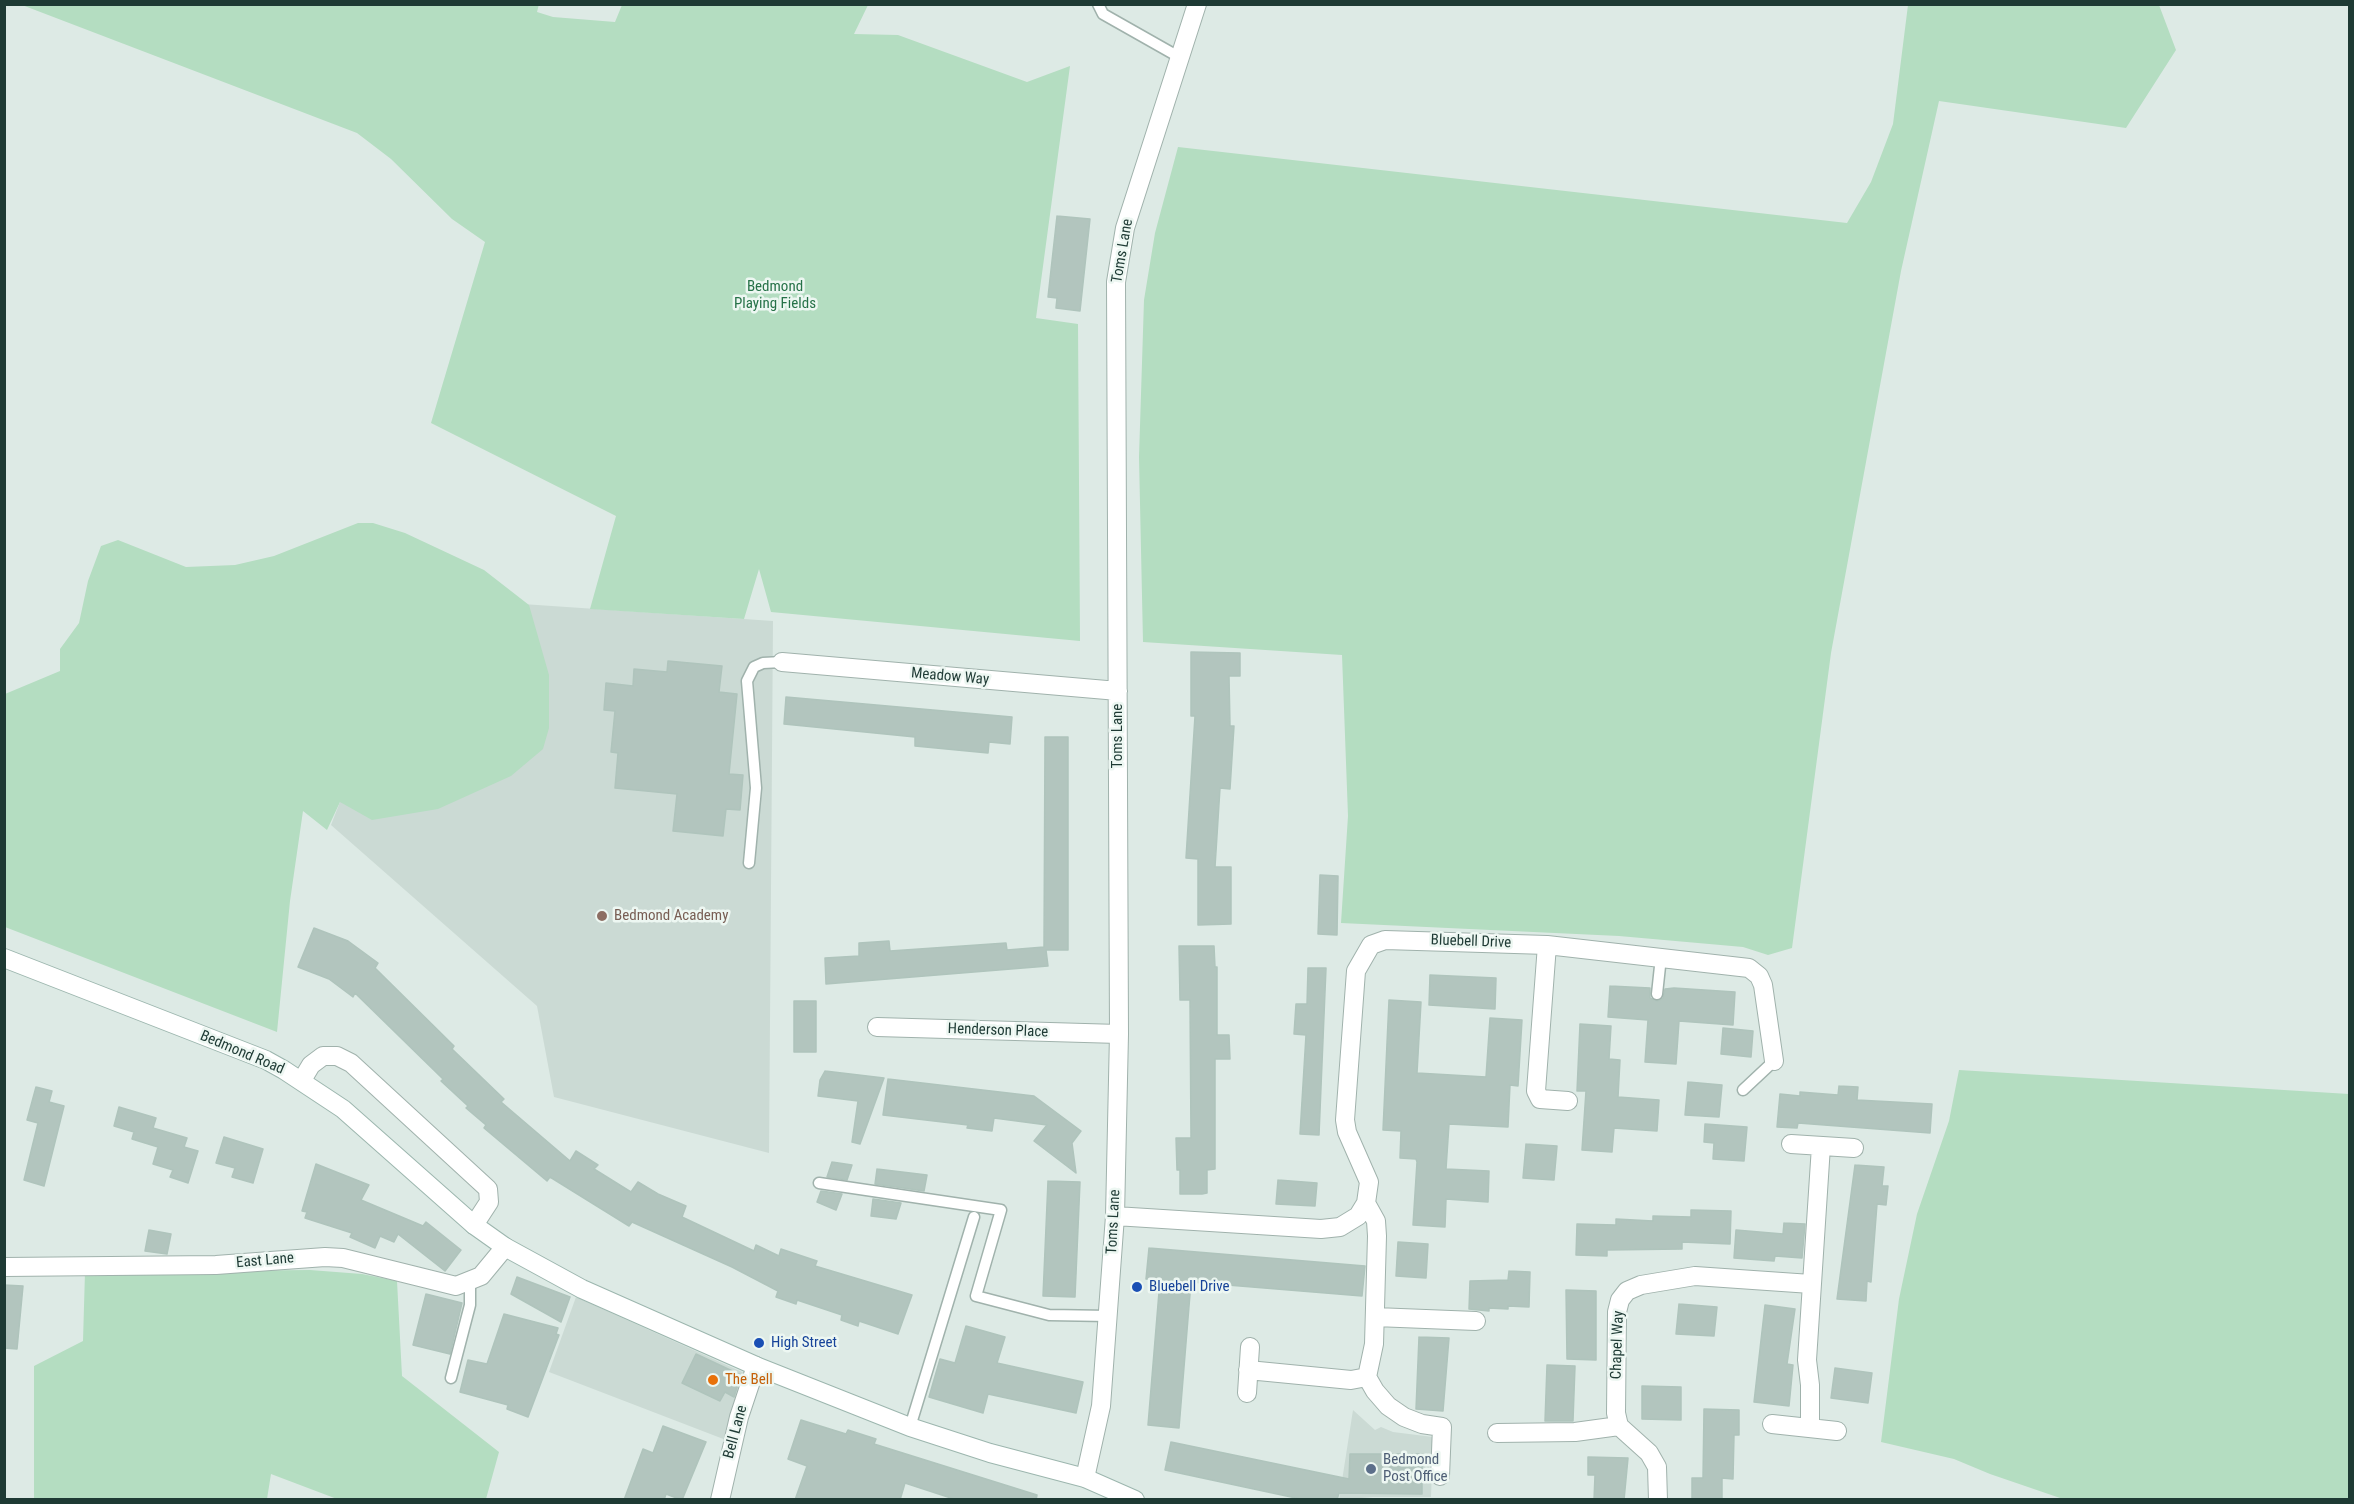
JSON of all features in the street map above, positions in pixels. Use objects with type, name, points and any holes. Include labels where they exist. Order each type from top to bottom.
[{"type":"street","name":"Toms Lane","points":[[1085,1478],[1101,1406],[1115,1216],[1119,1034],[1116,282],[1125,228],[1197,4]]},
{"type":"street","name":"Meadow Way","points":[[782,662],[1118,691]]},
{"type":"street","name":"Bluebell Drive","points":[[1367,1377],[1374,1344],[1376,1221],[1366,1203],[1369,1182],[1347,1132],[1345,1120],[1356,971],[1371,945],[1385,940],[1547,945],[1749,968],[1759,976],[1763,985],[1774,1061]]},
{"type":"street","points":[[1547,945],[1536,1091],[1540,1099],[1568,1101]]},
{"type":"street","name":"Bedmond Road","points":[[4,958],[266,1060],[302,1080],[343,1109],[474,1225]]},
{"type":"street","name":"Henderson Place","points":[[877,1027],[1119,1034]]},
{"type":"street","points":[[302,1080],[311,1065],[323,1056],[337,1056],[351,1063],[481,1180],[488,1189],[489,1202],[474,1225],[506,1247],[582,1289],[756,1366],[910,1427],[990,1453],[1085,1478],[1135,1500]]},
{"type":"street","points":[[1791,1143],[1854,1148]]},
{"type":"street","points":[[1810,1428],[1810,1385],[1807,1360],[1821,1146]]},
{"type":"street","points":[[1115,1216],[1321,1228],[1350,1223],[1366,1203]]},
{"type":"street","points":[[470,1282],[492,1267],[506,1247]]},
{"type":"street","name":"East Lane","points":[[4,1267],[216,1265],[325,1257],[343,1258],[456,1286],[470,1282]]},
{"type":"street","name":"Chapel Way","points":[[1619,1426],[1616,1413],[1617,1312],[1620,1300],[1627,1291],[1641,1285],[1695,1276],[1811,1284]]},
{"type":"street","points":[[1375,1317],[1476,1321]]},
{"type":"street","points":[[1246,1393],[1250,1347]]},
{"type":"street","name":"Bell Lane","points":[[720,1500],[739,1417],[756,1366]]},
{"type":"street","points":[[1248,1370],[1351,1380],[1367,1377],[1374,1391],[1388,1406],[1404,1417],[1422,1424],[1442,1427],[1440,1476]]},
{"type":"street","points":[[1772,1424],[1837,1431]]},
{"type":"street","points":[[1497,1433],[1575,1432],[1619,1426],[1642,1445],[1653,1460],[1656,1467],[1658,1500]]},
{"type":"lane","points":[[1098,4],[1103,14],[1179,57]]},
{"type":"lane","points":[[749,863],[756,788],[747,681],[754,667],[763,663],[782,662]]},
{"type":"lane","points":[[1658,994],[1661,957]]},
{"type":"lane","points":[[1743,1090],[1774,1061]]},
{"type":"lane","points":[[819,1184],[1000,1210],[976,1296],[1049,1314],[1109,1316]]},
{"type":"lane","points":[[910,1427],[974,1218]]},
{"type":"lane","points":[[451,1378],[470,1305],[470,1282]]},
{"type":"shaded area","name":"Bedmond Academy","points":[[375,594],[773,621],[769,1153],[554,1097],[537,1006],[331,825],[340,802]]},
{"type":"shaded area","points":[[576,1297],[751,1376],[726,1440],[549,1372]]},
{"type":"shaded area","points":[[1353,1410],[1375,1430],[1381,1427],[1393,1432],[1433,1437],[1431,1497],[1373,1497],[1339,1500]]},
{"type":"green space","name":"Bedmond Playing Fields","points":[[539,4],[537,12],[553,17],[615,22],[622,5],[868,5],[854,34],[898,35],[1027,82],[1070,66],[1036,318],[1078,324],[1080,641],[771,612],[759,569],[744,619],[590,609],[616,516],[431,423],[485,242],[452,219],[391,159],[357,133],[22,5]]},
{"type":"green space","points":[[1908,5],[2159,5],[2176,50],[2126,128],[1939,101],[1901,271],[1831,653],[1792,948],[1768,955],[1743,947],[1619,936],[1341,923],[1348,816],[1342,655],[1143,642],[1139,457],[1144,300],[1155,233],[1178,147],[1847,223],[1871,182],[1893,124]]},
{"type":"green space","points":[[358,523],[373,523],[405,533],[484,570],[529,605],[549,675],[549,728],[543,749],[511,776],[438,809],[372,820],[340,802],[327,830],[303,811],[290,901],[277,1032],[5,927],[5,694],[60,671],[60,649],[79,623],[88,581],[101,546],[118,540],[186,567],[235,565],[274,556]]},
{"type":"green space","points":[[1959,1070],[2349,1094],[2349,1499],[2063,1499],[1954,1459],[1881,1442],[1899,1299],[1917,1214],[1949,1121]]},
{"type":"green space","points":[[310,1270],[362,1274],[397,1281],[402,1376],[499,1452],[486,1499],[337,1499],[271,1474],[267,1499],[34,1499],[34,1366],[83,1341],[85,1272]]},
{"type":"building","points":[[1057,216],[1090,219],[1080,311],[1056,308],[1057,298],[1048,297]]},
{"type":"building","points":[[1191,652],[1240,653],[1240,676],[1229,676],[1230,726],[1234,726],[1230,789],[1220,788],[1215,867],[1231,867],[1231,924],[1198,925],[1198,859],[1186,858],[1195,716],[1191,716]]},
{"type":"building","points":[[668,661],[722,666],[719,692],[737,694],[729,774],[743,775],[740,810],[726,809],[723,836],[673,831],[677,794],[615,788],[618,753],[611,752],[615,711],[604,710],[606,683],[633,686],[634,669],[667,672]]},
{"type":"building","points":[[786,697],[1012,717],[1010,744],[989,742],[988,753],[915,746],[915,737],[784,724]]},
{"type":"building","points":[[1045,737],[1068,737],[1068,950],[1046,950],[1048,966],[826,984],[825,958],[859,956],[859,943],[889,941],[890,951],[1006,943],[1007,950],[1044,947]]},
{"type":"building","points":[[1320,875],[1338,876],[1337,935],[1318,934]]},
{"type":"building","points":[[314,928],[348,941],[378,963],[375,968],[454,1046],[452,1049],[504,1099],[501,1102],[570,1161],[576,1151],[598,1165],[594,1169],[631,1192],[638,1182],[686,1206],[682,1217],[754,1251],[756,1245],[779,1256],[781,1249],[817,1261],[815,1266],[912,1295],[898,1334],[859,1321],[858,1326],[841,1320],[842,1315],[797,1300],[796,1304],[776,1297],[778,1291],[732,1267],[632,1222],[629,1226],[550,1177],[547,1181],[484,1128],[486,1125],[466,1108],[468,1106],[441,1081],[443,1079],[355,993],[353,997],[329,979],[298,967]]},
{"type":"building","points":[[1179,946],[1214,946],[1215,967],[1217,967],[1217,1035],[1229,1035],[1230,1059],[1215,1059],[1215,1169],[1207,1170],[1207,1193],[1202,1194],[1180,1194],[1180,1170],[1177,1170],[1176,1138],[1191,1138],[1190,1000],[1180,1000]]},
{"type":"building","points":[[1308,968],[1326,968],[1319,1135],[1300,1134],[1306,1035],[1294,1034],[1296,1004],[1307,1004]]},
{"type":"building","points":[[1430,975],[1496,978],[1495,1009],[1429,1005]]},
{"type":"building","points":[[1610,986],[1650,988],[1650,998],[1657,1001],[1663,998],[1665,989],[1735,992],[1733,1025],[1679,1021],[1676,1064],[1645,1062],[1648,1020],[1608,1017]]},
{"type":"building","points":[[1389,1000],[1421,1002],[1417,1073],[1486,1077],[1490,1018],[1522,1020],[1518,1086],[1510,1085],[1508,1127],[1449,1124],[1446,1169],[1489,1171],[1488,1202],[1446,1199],[1445,1227],[1413,1225],[1417,1162],[1416,1159],[1400,1158],[1401,1131],[1383,1130]]},
{"type":"building","points":[[794,1001],[816,1001],[816,1052],[794,1052]]},
{"type":"building","points":[[1580,1024],[1611,1026],[1609,1059],[1620,1060],[1618,1097],[1659,1100],[1657,1131],[1614,1128],[1612,1152],[1582,1150],[1586,1091],[1577,1091]]},
{"type":"building","points":[[1723,1028],[1753,1031],[1751,1057],[1721,1054]]},
{"type":"building","points":[[825,1071],[884,1078],[860,1144],[852,1142],[858,1101],[818,1096],[820,1080]]},
{"type":"building","points":[[888,1079],[1034,1096],[1081,1131],[1072,1143],[1076,1173],[1034,1141],[1047,1125],[994,1118],[992,1131],[967,1128],[968,1125],[883,1115]]},
{"type":"building","points":[[1688,1082],[1722,1085],[1719,1117],[1685,1115]]},
{"type":"building","points":[[1839,1086],[1858,1087],[1857,1100],[1932,1104],[1930,1133],[1798,1123],[1797,1128],[1777,1127],[1780,1094],[1800,1096],[1800,1092],[1838,1095]]},
{"type":"building","points":[[36,1087],[52,1091],[49,1102],[64,1106],[44,1186],[24,1180],[38,1123],[27,1120]]},
{"type":"building","points":[[119,1107],[156,1118],[153,1128],[187,1138],[184,1147],[198,1151],[188,1183],[170,1177],[173,1170],[153,1164],[158,1147],[132,1139],[134,1132],[114,1126]]},
{"type":"building","points":[[1705,1124],[1747,1127],[1744,1161],[1713,1159],[1714,1143],[1704,1142]]},
{"type":"building","points":[[224,1137],[263,1149],[253,1183],[232,1177],[235,1168],[216,1163]]},
{"type":"building","points":[[1526,1144],[1557,1146],[1554,1180],[1523,1178]]},
{"type":"building","points":[[832,1162],[852,1165],[847,1180],[827,1177]]},
{"type":"building","points":[[316,1164],[369,1185],[361,1200],[423,1226],[426,1222],[461,1250],[445,1271],[398,1234],[394,1242],[380,1236],[375,1248],[350,1237],[352,1233],[305,1218],[307,1212],[302,1211]]},
{"type":"building","points":[[1855,1165],[1884,1167],[1882,1186],[1888,1186],[1886,1205],[1877,1204],[1871,1282],[1867,1281],[1866,1301],[1837,1299]]},
{"type":"building","points":[[877,1169],[927,1175],[924,1191],[875,1184]]},
{"type":"building","points":[[1278,1180],[1317,1183],[1315,1206],[1276,1204]]},
{"type":"building","points":[[1048,1181],[1080,1182],[1075,1297],[1043,1296]]},
{"type":"building","points":[[821,1191],[842,1194],[836,1210],[817,1202]]},
{"type":"building","points":[[873,1199],[901,1203],[896,1219],[871,1216]]},
{"type":"building","points":[[1691,1210],[1731,1211],[1730,1244],[1682,1242],[1682,1249],[1607,1250],[1607,1256],[1576,1255],[1577,1224],[1616,1225],[1616,1219],[1653,1221],[1653,1216],[1691,1217]]},
{"type":"building","points":[[1784,1223],[1805,1224],[1802,1258],[1775,1256],[1774,1261],[1734,1258],[1736,1230],[1783,1234]]},
{"type":"building","points":[[149,1230],[171,1234],[167,1254],[145,1251]]},
{"type":"building","points":[[1398,1242],[1428,1244],[1426,1278],[1396,1276]]},
{"type":"building","points":[[1149,1248],[1365,1266],[1362,1296],[1191,1282],[1179,1428],[1148,1425],[1160,1280],[1146,1279]]},
{"type":"building","points":[[1509,1271],[1530,1272],[1529,1307],[1508,1306],[1508,1309],[1489,1308],[1489,1311],[1469,1309],[1470,1281],[1508,1280]]},
{"type":"building","points":[[517,1277],[570,1297],[561,1322],[511,1294]]},
{"type":"building","points":[[4,1285],[23,1286],[17,1349],[4,1348]]},
{"type":"building","points":[[1566,1290],[1596,1291],[1596,1360],[1567,1359]]},
{"type":"building","points":[[426,1294],[462,1303],[450,1354],[413,1345]]},
{"type":"building","points":[[1679,1304],[1717,1307],[1714,1336],[1676,1334]]},
{"type":"building","points":[[1765,1305],[1795,1309],[1787,1364],[1793,1365],[1789,1406],[1754,1402]]},
{"type":"building","points":[[504,1314],[558,1328],[556,1334],[559,1335],[528,1417],[507,1409],[508,1405],[460,1392],[468,1360],[487,1364]]},
{"type":"building","points":[[966,1326],[1005,1337],[997,1363],[1083,1382],[1076,1413],[988,1394],[983,1413],[929,1397],[940,1359],[955,1363]]},
{"type":"building","points":[[1419,1337],[1449,1338],[1443,1411],[1416,1409]]},
{"type":"building","name":"The Bell","points":[[696,1354],[741,1375],[734,1397],[725,1392],[720,1401],[682,1383]]},
{"type":"building","points":[[1547,1365],[1575,1366],[1573,1421],[1545,1421]]},
{"type":"building","points":[[1835,1368],[1872,1373],[1868,1403],[1831,1398]]},
{"type":"building","points":[[1642,1386],[1681,1387],[1681,1420],[1642,1419]]},
{"type":"building","points":[[1704,1409],[1739,1410],[1739,1435],[1734,1435],[1733,1479],[1722,1478],[1722,1500],[1692,1500],[1692,1478],[1703,1478]]},
{"type":"building","points":[[801,1420],[846,1434],[848,1430],[876,1439],[874,1444],[1037,1495],[1036,1500],[957,1500],[905,1483],[900,1500],[795,1500],[807,1466],[788,1459]]},
{"type":"building","points":[[663,1426],[706,1442],[682,1500],[666,1494],[664,1500],[624,1500],[643,1449],[653,1453]]},
{"type":"building","points":[[1171,1442],[1349,1479],[1350,1454],[1422,1454],[1422,1494],[1339,1493],[1337,1500],[1305,1500],[1165,1470]]},
{"type":"building","points":[[1588,1457],[1628,1458],[1624,1500],[1594,1500],[1595,1475],[1588,1475]]},
{"type":"place","name":"Bedmond Academy","points":[[602,916]]},
{"type":"place","name":"Bluebell Drive","points":[[1137,1287]]},
{"type":"place","name":"High Street","points":[[759,1343]]},
{"type":"place","name":"The Bell","points":[[713,1380]]},
{"type":"place","name":"Bedmond Post Office","points":[[1371,1469]]}]
